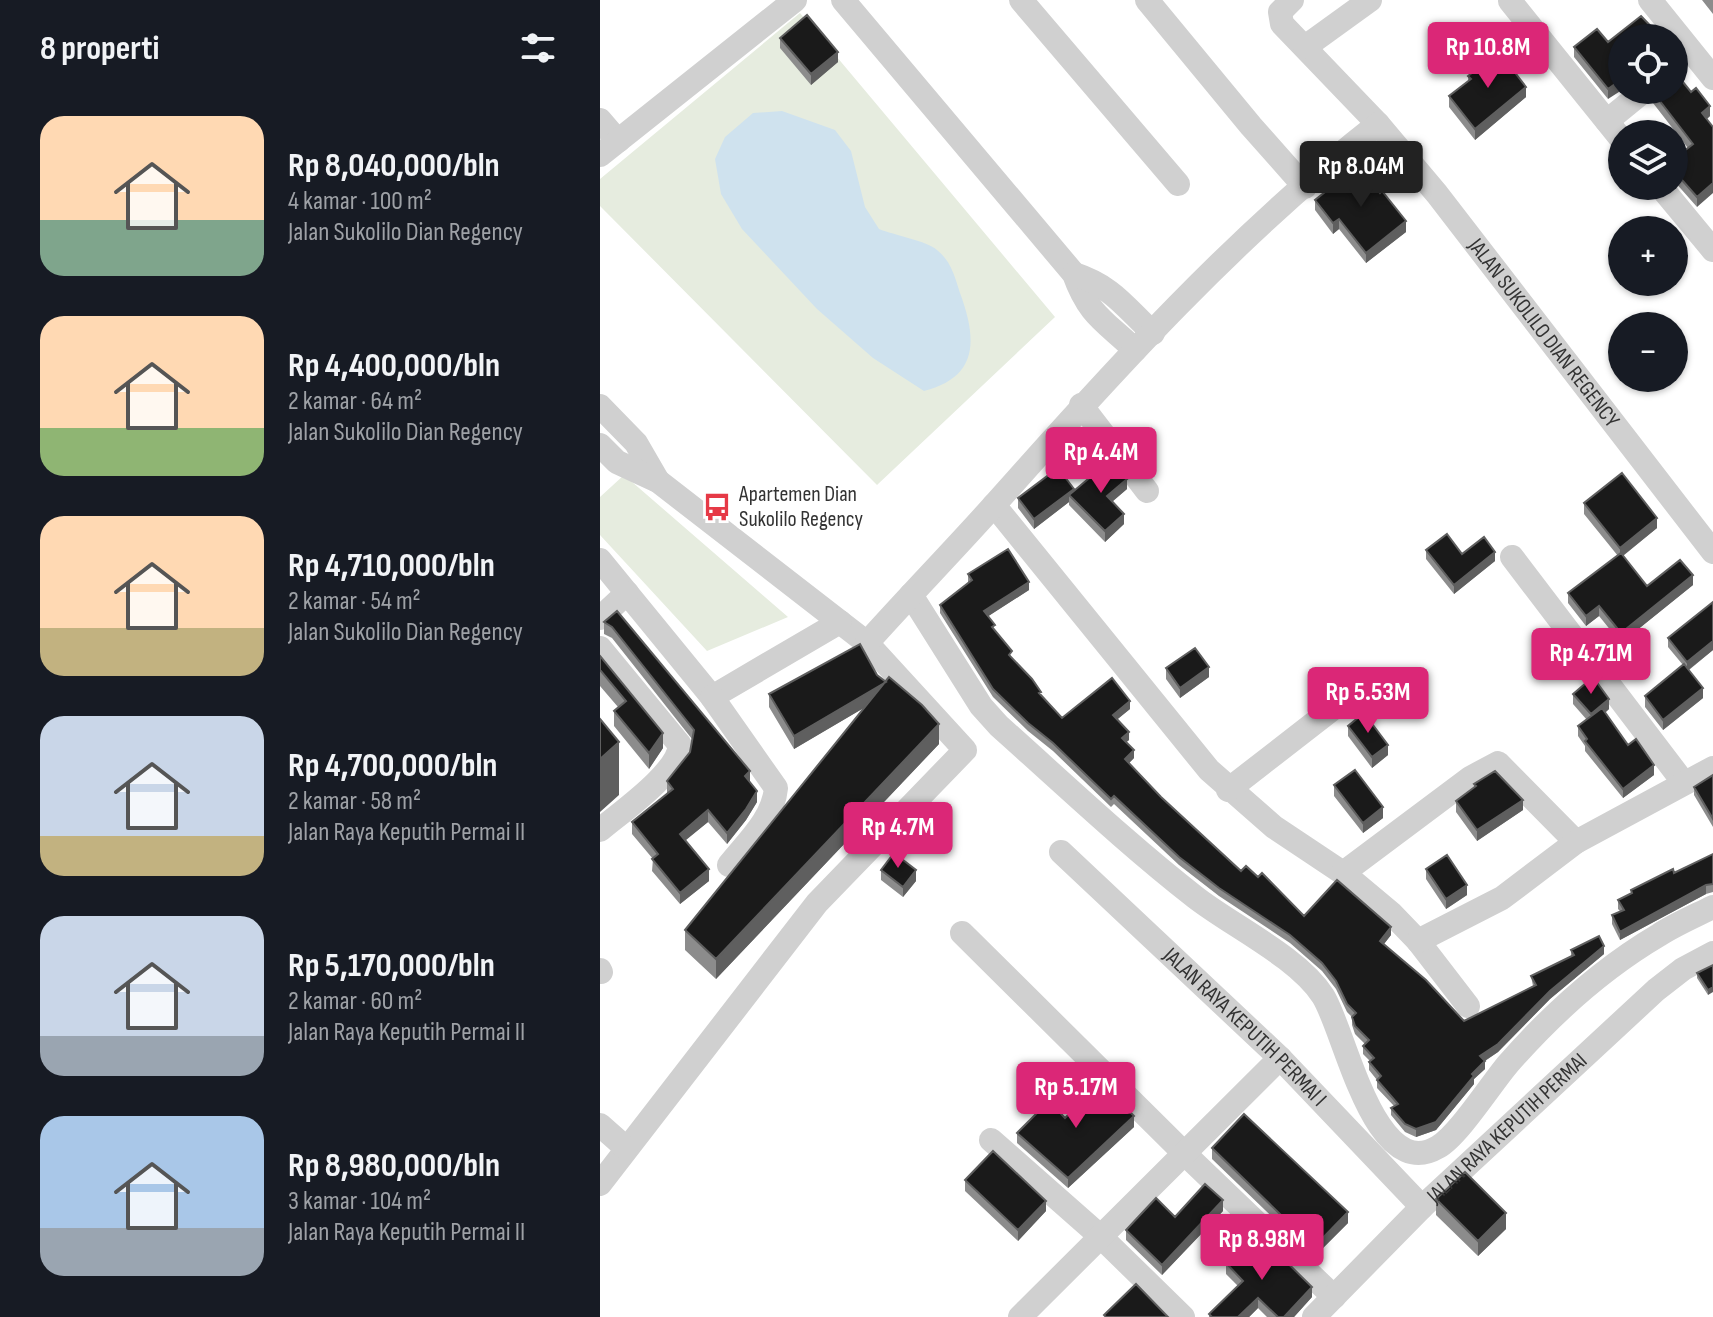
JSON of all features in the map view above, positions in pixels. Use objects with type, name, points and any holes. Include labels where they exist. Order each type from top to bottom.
[{"type":"street","points":[[600,120],[609,148],[795,0]]},
{"type":"street","points":[[843,0],[1074,274],[1093,313],[1135,350]]},
{"type":"street","points":[[1021,0],[1178,184]]},
{"type":"street","points":[[1147,0],[1305,187]]},
{"type":"street","name":"JALAN SUKOLILO DIAN REGENCY","points":[[1292,0],[1283,8],[1279,18],[1285,27],[1378,124],[1437,194],[1713,552]]},
{"type":"street","points":[[1305,47],[1370,0]]},
{"type":"street","points":[[1650,0],[1663,24]]},
{"type":"street","points":[[1510,1],[1608,123]]},
{"type":"street","points":[[1688,62],[1713,78]]},
{"type":"street","points":[[1622,120],[1634,104]]},
{"type":"street","points":[[867,643],[1081,405],[1135,350],[1255,232],[1378,124]]},
{"type":"street","points":[[1672,200],[1713,250]]},
{"type":"street","points":[[1074,274],[1114,292],[1153,333]]},
{"type":"street","points":[[1081,405],[1147,491]]},
{"type":"street","points":[[600,406],[636,443],[658,481]]},
{"type":"street","points":[[606,462],[636,443]]},
{"type":"street","points":[[600,1184],[817,903],[965,750],[867,643],[658,481],[606,462]]},
{"type":"street","points":[[994,505],[1209,770],[1228,790],[1274,827],[1343,873],[1392,914],[1418,941],[1468,1006]]},
{"type":"street","points":[[1512,557],[1684,783]]},
{"type":"street","points":[[600,560],[712,697],[776,788],[769,816],[729,865]]},
{"type":"street","points":[[600,618],[627,593]]},
{"type":"street","points":[[911,595],[981,706],[999,726],[1185,889],[1304,974],[1323,996],[1335,1020],[1369,1112],[1385,1135],[1402,1147],[1420,1153],[1438,1147],[1548,1022],[1635,951],[1660,934],[1713,907]]},
{"type":"street","points":[[712,697],[840,622]]},
{"type":"street","points":[[600,648],[680,745],[679,756],[660,778],[600,830]]},
{"type":"street","points":[[1228,790],[1340,703]]},
{"type":"street","points":[[1343,873],[1470,778],[1498,763],[1576,842]]},
{"type":"street","points":[[1418,941],[1502,898],[1576,842],[1713,768]]},
{"type":"street","name":"JALAN RAYA KEPUTIH PERMAI I","points":[[1061,852],[1280,1058],[1422,1207]]},
{"type":"street","points":[[962,933],[1334,1297]]},
{"type":"street","name":"JALAN RAYA KEPUTIH PERMAI","points":[[1314,1317],[1422,1207],[1656,990],[1683,969],[1713,953]]},
{"type":"street","points":[[1020,1317],[1280,1058]]},
{"type":"street","points":[[600,1125],[626,1148]]},
{"type":"street","points":[[991,1140],[1100,1236],[1183,1317]]},
{"type":"shaded area","points":[[800,13],[1055,317],[877,485],[600,206],[600,179]]},
{"type":"shaded area","points":[[624,475],[788,617],[707,651],[600,535],[600,497]]},
{"type":"water","points":[[782,111],[835,130],[851,151],[865,207],[879,229],[932,247],[949,264],[966,310],[971,341],[964,366],[942,385],[924,391],[873,358],[817,309],[742,229],[721,194],[715,159],[725,137],[753,113]]},
{"type":"building","points":[[807,15],[838,52],[811,74],[780,38]]},
{"type":"building","points":[[1641,16],[1649,24],[1631,24]]},
{"type":"building","points":[[1597,29],[1608,42],[1608,89],[1574,47]]},
{"type":"building","points":[[1499,52],[1526,87],[1475,129],[1449,96],[1471,79],[1468,76]]},
{"type":"building","points":[[1688,88],[1691,92],[1696,88],[1710,106],[1702,113],[1713,127],[1713,183],[1697,197],[1688,187],[1688,148],[1693,144],[1688,138],[1688,120],[1675,120],[1662,104],[1688,104]]},
{"type":"building","points":[[1358,166],[1406,221],[1366,253],[1339,219],[1333,223],[1315,200]]},
{"type":"building","points":[[1112,459],[1127,479],[1107,496],[1124,514],[1105,531],[1069,495]]},
{"type":"building","points":[[1058,468],[1074,489],[1034,519],[1018,498]]},
{"type":"building","points":[[1622,473],[1657,518],[1620,548],[1584,503]]},
{"type":"building","points":[[1447,534],[1462,554],[1484,537],[1495,552],[1454,585],[1426,550]]},
{"type":"building","points":[[1008,549],[1029,582],[984,611],[995,625],[992,627],[1012,651],[1009,655],[1032,679],[1039,693],[1062,718],[1112,678],[1130,701],[1113,715],[1129,732],[1122,738],[1134,750],[1125,759],[1241,871],[1246,866],[1258,877],[1262,873],[1304,916],[1337,880],[1391,927],[1380,941],[1426,980],[1464,1021],[1536,985],[1531,976],[1574,955],[1571,950],[1599,936],[1604,946],[1550,991],[1498,1044],[1480,1056],[1485,1061],[1436,1122],[1416,1129],[1405,1124],[1391,1108],[1398,1104],[1377,1080],[1381,1076],[1369,1062],[1374,1058],[1363,1046],[1369,1040],[1355,1026],[1352,1017],[1356,1013],[1322,963],[1290,935],[1179,857],[1114,796],[1111,799],[993,689],[940,605],[972,580],[968,574]]},
{"type":"building","points":[[1621,553],[1647,586],[1680,560],[1693,575],[1621,633],[1599,606],[1586,616],[1568,593]]},
{"type":"building","points":[[1713,602],[1713,641],[1687,662],[1668,638]]},
{"type":"building","points":[[617,611],[750,771],[745,776],[757,791],[727,833],[708,810],[680,834],[709,869],[680,893],[652,859],[658,854],[632,822],[673,789],[667,781],[690,752],[694,730],[612,627],[604,622]]},
{"type":"building","points":[[860,644],[877,675],[886,682],[794,736],[769,694]]},
{"type":"building","points":[[1195,648],[1209,667],[1180,688],[1166,668]]},
{"type":"building","points":[[600,656],[663,733],[649,753],[614,711],[626,701],[600,670]]},
{"type":"building","points":[[1684,664],[1703,688],[1663,720],[1645,696]]},
{"type":"building","points":[[889,677],[939,724],[716,959],[685,930]]},
{"type":"building","points":[[1593,677],[1609,699],[1591,714],[1573,694]]},
{"type":"building","points":[[1602,708],[1628,745],[1636,739],[1654,765],[1623,789],[1585,741],[1587,739],[1578,726]]},
{"type":"building","points":[[1364,713],[1388,745],[1372,757],[1348,726]]},
{"type":"building","points":[[600,719],[619,742],[600,759]]},
{"type":"building","points":[[1355,770],[1383,807],[1363,823],[1334,785]]},
{"type":"building","points":[[1495,771],[1523,800],[1477,830],[1456,801],[1476,786],[1474,784]]},
{"type":"building","points":[[1713,775],[1713,819],[1694,787]]},
{"type":"building","points":[[894,853],[916,870],[903,887],[881,870]]},
{"type":"building","points":[[1713,854],[1713,884],[1620,932],[1612,915],[1624,910],[1618,900],[1673,869],[1674,873]]},
{"type":"building","points":[[1447,855],[1467,885],[1446,899],[1426,869]]},
{"type":"building","points":[[1713,965],[1713,987],[1708,990],[1697,973]]},
{"type":"building","points":[[1101,1083],[1134,1116],[1068,1178],[1017,1133],[1049,1101],[1065,1118]]},
{"type":"building","points":[[1244,1114],[1348,1212],[1314,1247],[1212,1148]]},
{"type":"building","points":[[993,1151],[1046,1201],[1018,1230],[965,1180]]},
{"type":"building","points":[[1465,1172],[1506,1213],[1478,1241],[1436,1199]]},
{"type":"building","points":[[1205,1184],[1223,1200],[1162,1265],[1126,1230],[1156,1198],[1175,1217]]},
{"type":"building","points":[[1257,1233],[1312,1287],[1284,1317],[1278,1317],[1258,1298],[1238,1317],[1212,1317],[1209,1314],[1243,1281],[1226,1263]]},
{"type":"building","points":[[1136,1284],[1168,1317],[1104,1315]]},
{"type":"place","name":"Apartemen Dian Sukolilo Regency","points":[[717,507]]}]
